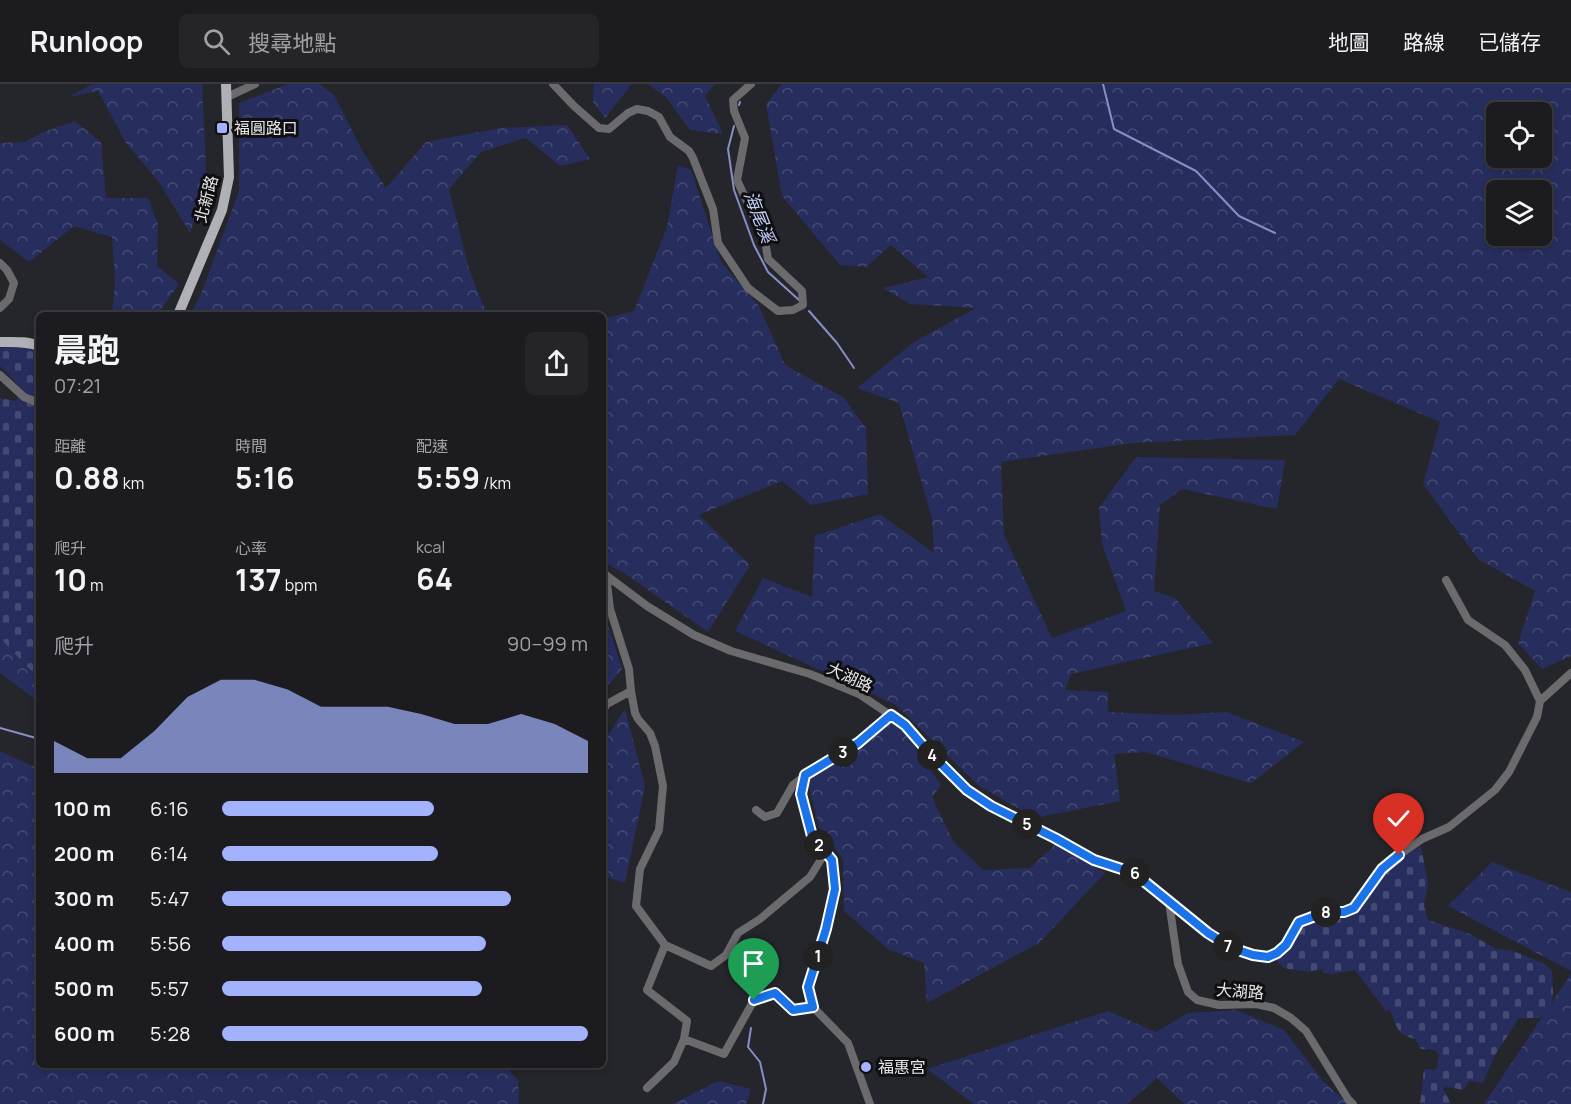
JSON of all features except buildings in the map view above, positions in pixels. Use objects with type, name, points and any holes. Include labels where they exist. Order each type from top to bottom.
[{"type":"main road","name":"北新路","points":[[179,312],[222,210],[229,177],[226,84]]},
{"type":"main road","points":[[0,342],[36,345]]},
{"type":"street","points":[[227,97],[255,84]]},
{"type":"street","points":[[554,84],[599,128],[609,129],[628,112],[637,109],[648,111],[659,117],[670,137],[689,151],[693,158],[713,208],[718,243],[748,288],[778,311],[793,310],[803,305],[802,291],[768,258],[765,241],[737,180],[745,138],[734,111],[733,100],[751,84]]},
{"type":"street","points":[[0,263],[14,283],[9,299],[0,308]]},
{"type":"street","points":[[0,375],[24,397],[36,402]]},
{"type":"street","name":"大湖路","points":[[606,575],[647,606],[694,635],[731,651],[810,674],[859,694],[905,725],[967,790],[991,806],[1094,860],[1134,873],[1169,902],[1178,964],[1188,992],[1197,1000],[1219,1005],[1256,1004],[1274,1008],[1291,1018],[1306,1031],[1353,1104]]},
{"type":"street","points":[[1169,902],[1208,933],[1232,948],[1268,957],[1286,945],[1299,922],[1326,912],[1344,912],[1354,908],[1382,869],[1422,839],[1449,827],[1495,790],[1509,772],[1537,717],[1540,701],[1525,670],[1505,645],[1468,620],[1446,580]]},
{"type":"street","points":[[606,586],[610,609],[629,669],[635,713],[650,733],[655,746],[663,786],[659,830],[640,869],[636,906],[665,945],[711,966],[726,956],[738,933],[760,920],[810,877],[825,853]]},
{"type":"street","points":[[1540,701],[1571,673]]},
{"type":"street","points":[[606,706],[631,691]]},
{"type":"street","points":[[756,810],[765,817],[777,813],[793,785],[805,775],[858,743],[891,715]]},
{"type":"street","points":[[805,775],[801,794],[812,836],[832,860],[835,889],[826,929],[808,987],[813,1007],[848,1043],[870,1104]]},
{"type":"street","points":[[646,1088],[674,1062],[684,1039],[687,1022],[647,990],[665,945]]},
{"type":"street","points":[[684,1039],[724,1054],[754,1000],[775,993],[793,1010],[813,1007]]},
{"type":"green space","points":[[92,84],[202,84],[207,188],[190,233],[159,182],[126,143],[98,91],[69,97]]},
{"type":"green space","points":[[288,84],[319,84],[334,95],[362,150],[386,188],[426,142],[500,128],[567,125],[590,159],[560,166],[526,138],[481,152],[449,189],[469,269],[486,312],[192,312],[201,294],[239,191],[239,103]]},
{"type":"green space","points":[[594,84],[632,84],[605,118],[593,102]]},
{"type":"green space","points":[[648,84],[715,84],[705,96],[723,134],[690,130],[666,97]]},
{"type":"green space","points":[[782,84],[1571,84],[1571,656],[1542,669],[1518,643],[1535,591],[1478,559],[1423,484],[1440,422],[1339,379],[1295,435],[1133,443],[1001,462],[1004,535],[1052,638],[1126,611],[1102,544],[1099,508],[1136,457],[1285,460],[1277,509],[1182,489],[1160,505],[1154,591],[1175,598],[1213,643],[1071,674],[1065,690],[1108,692],[1108,712],[1174,715],[1227,712],[1304,742],[1251,783],[1145,752],[1114,754],[1120,801],[1035,818],[978,785],[896,705],[735,631],[763,578],[812,597],[815,536],[880,514],[934,553],[932,519],[899,403],[857,388],[914,342],[976,308],[910,304],[883,288],[928,277],[891,245],[866,267],[840,265],[782,196],[766,104]]},
{"type":"green space","points":[[75,121],[101,142],[106,198],[148,198],[158,224],[157,266],[179,284],[159,312],[112,312],[115,281],[112,237],[74,226],[29,262],[0,240],[0,143],[24,142],[41,133]]},
{"type":"green space","points":[[678,165],[691,170],[721,262],[759,306],[785,365],[843,397],[866,428],[868,494],[811,505],[782,481],[699,515],[750,565],[708,632],[624,573],[606,564],[606,318],[634,311],[667,227]]},
{"type":"green space","points":[[19,345],[36,350],[36,676],[0,638],[0,398],[16,401],[22,389],[0,366],[0,348]]},
{"type":"green space","points":[[606,619],[622,669],[606,688]]},
{"type":"green space","points":[[0,638],[36,676],[36,700],[0,673]]},
{"type":"green space","points":[[625,709],[645,786],[625,883],[606,877],[606,738]]},
{"type":"green space","points":[[891,722],[906,735],[941,785],[932,797],[953,841],[983,870],[1030,868],[1056,844],[1105,873],[1039,943],[927,1003],[924,963],[888,949],[844,911],[843,859],[819,827],[807,779]]},
{"type":"green space","points":[[0,751],[36,768],[36,1068],[507,1068],[518,1080],[519,1104],[0,1104]]},
{"type":"green space","points":[[1421,846],[1428,883],[1424,906],[1428,920],[1470,934],[1496,949],[1513,951],[1545,964],[1552,971],[1551,1008],[1540,1018],[1519,1018],[1495,1055],[1483,1083],[1469,1081],[1463,1090],[1443,1088],[1451,1104],[1420,1104],[1424,1069],[1434,1070],[1437,1067],[1439,1055],[1435,1050],[1421,1049],[1415,1039],[1401,1032],[1390,1010],[1386,1011],[1355,970],[1332,974],[1323,973],[1322,969],[1308,972],[1283,968],[1274,957],[1302,924],[1329,915],[1344,916],[1356,910],[1389,865]]},
{"type":"green space","points":[[1492,862],[1571,892],[1571,971],[1448,906]]},
{"type":"green space","points":[[1571,974],[1571,1104],[1484,1104]]},
{"type":"green space","points":[[1236,1010],[1284,1030],[1323,1081],[1348,1104],[1184,1104],[1157,1078],[1127,1104],[974,1104],[927,1069],[1108,1011],[1156,1032],[1188,1013]]},
{"type":"green space","points":[[718,1081],[751,1089],[746,1104],[673,1104]]},
{"type":"waterway","points":[[1103,84],[1114,129],[1196,171],[1239,216],[1275,233]]},
{"type":"waterway","name":"海尾溪","points":[[734,126],[728,149],[734,190],[754,245],[768,272],[799,300]]},
{"type":"waterway","name":"海尾溪","points":[[809,311],[837,343],[854,368]]},
{"type":"waterway","points":[[0,728],[36,738]]},
{"type":"waterway","points":[[751,1028],[748,1047],[760,1062],[766,1089],[763,1104]]},
{"type":"place","name":"福圓路口","points":[[222,128]]},
{"type":"place","name":"福惠宮","points":[[866,1067]]},
{"type":"route","points":[[754,1000],[775,993],[793,1010],[813,1007],[808,987],[826,929],[835,889],[832,860],[812,836],[801,794],[805,775],[858,743],[891,715],[905,725],[967,790],[991,806],[1094,860],[1134,873],[1208,933],[1232,948],[1253,955],[1268,957],[1277,953],[1286,945],[1299,922],[1326,912],[1344,912],[1354,908],[1382,869],[1399,855]]}]
